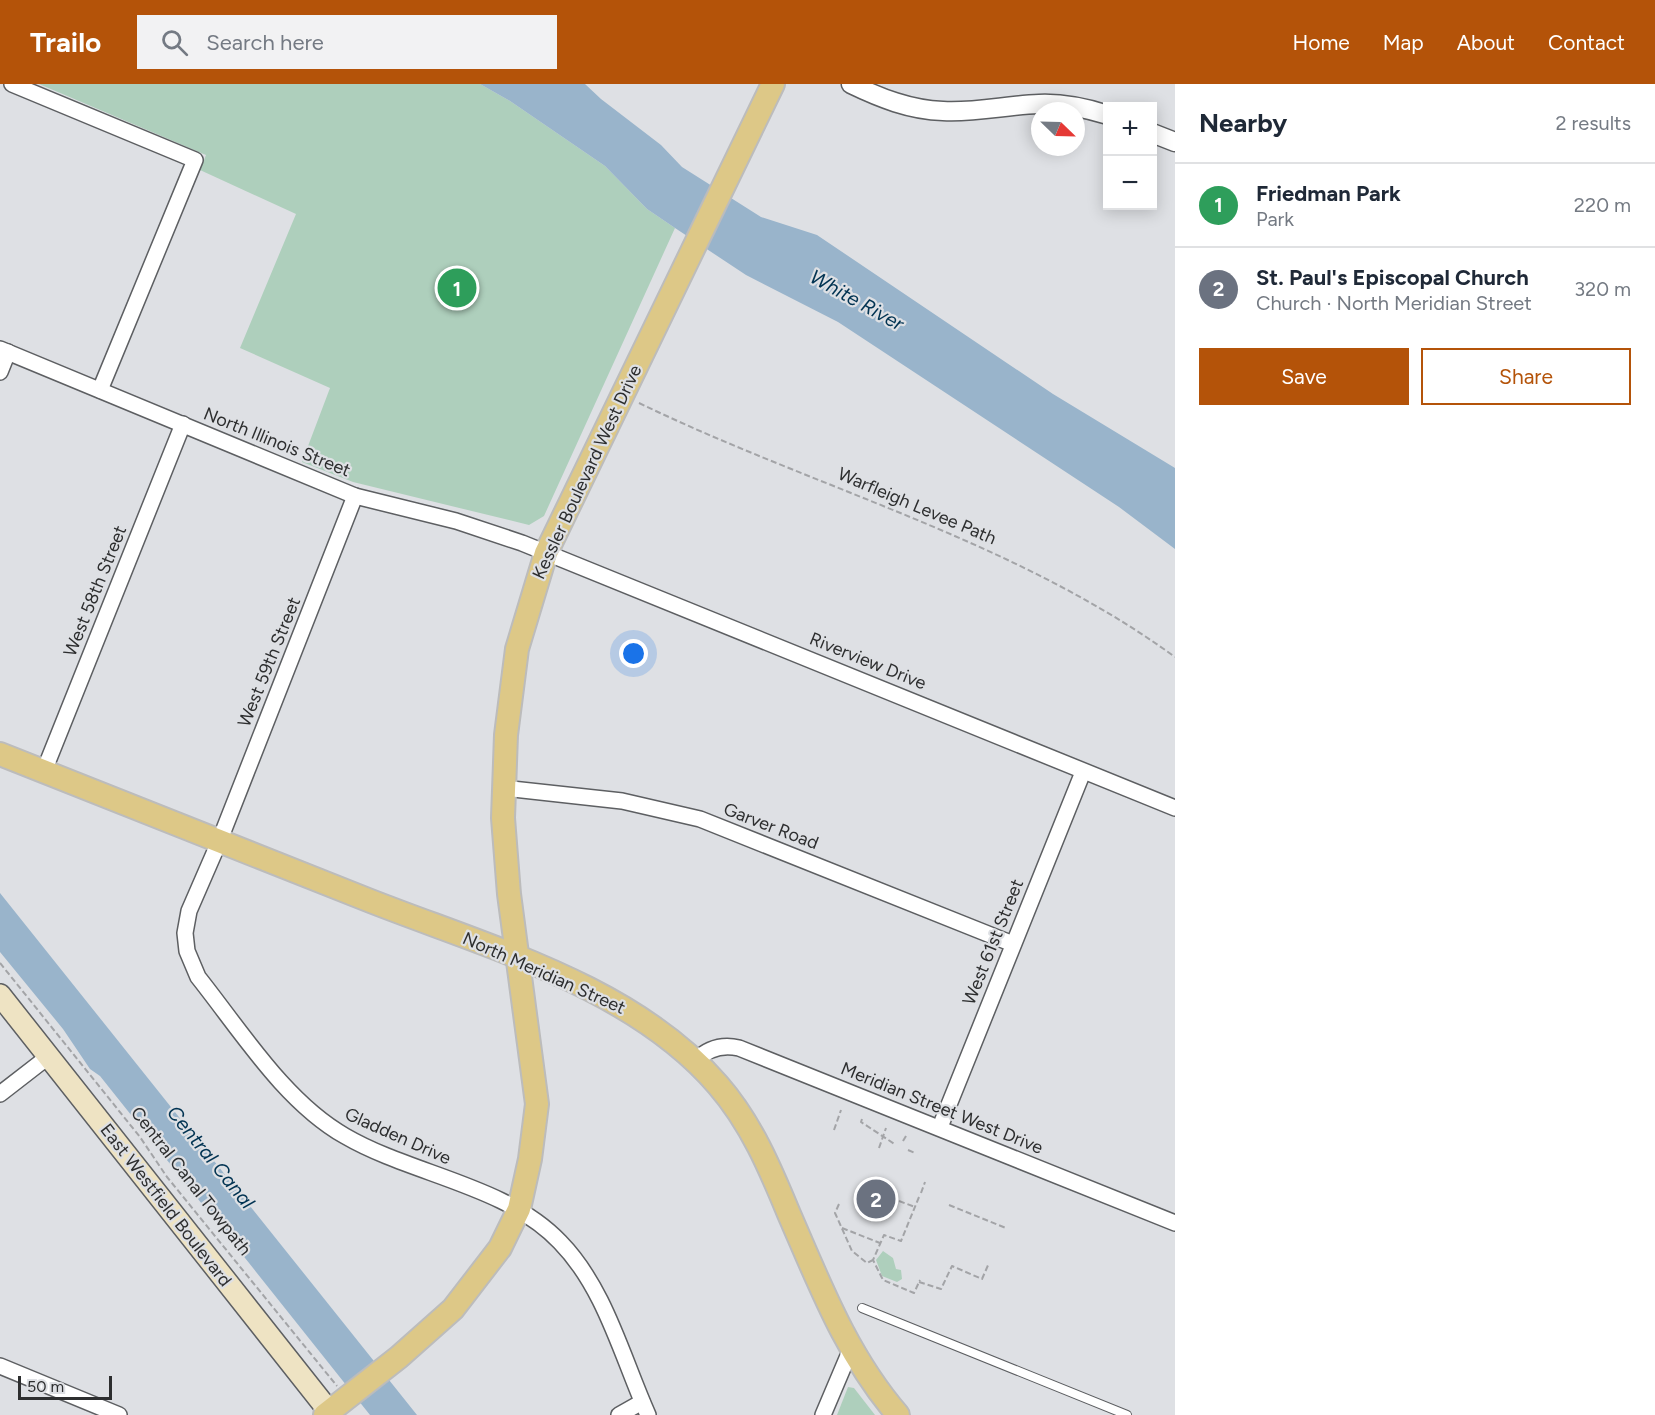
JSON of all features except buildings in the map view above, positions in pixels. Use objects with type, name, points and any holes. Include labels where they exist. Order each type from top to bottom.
[{"type":"main road","name":"Kessler Boulevard West Drive","points":[[336,1407],[394,1362],[442,1320],[471,1289],[500,1248],[519,1209],[530,1159],[537,1104],[505,847],[503,788],[507,723],[514,666],[529,604],[546,553],[773,84]]},
{"type":"main road","name":"North Meridian Street","points":[[0,754],[518,959],[626,1008],[659,1030],[695,1061],[720,1088],[756,1140],[832,1314],[871,1380],[898,1415]]},
{"type":"main road","name":"East Westfield Boulevard","points":[[0,995],[336,1407]]},
{"type":"street","points":[[12,84],[195,160],[100,390]]},
{"type":"street","points":[[851,84],[892,102],[927,110],[962,112],[1046,104],[1076,107],[1103,114]]},
{"type":"street","points":[[1157,135],[1175,142]]},
{"type":"street","points":[[0,372],[4,351]]},
{"type":"street","name":"North Illinois Street","points":[[4,351],[356,496],[456,521],[546,553]]},
{"type":"street","name":"West 58th Street","points":[[44,771],[183,424]]},
{"type":"street","name":"West 59th Street","points":[[219,842],[356,496]]},
{"type":"street","name":"Riverview Drive","points":[[546,553],[1175,808]]},
{"type":"street","name":"West 61st Street","points":[[940,1127],[1083,772]]},
{"type":"street","name":"Garver Road","points":[[503,788],[603,797],[700,819],[1013,944]]},
{"type":"street","name":"Gladden Drive","points":[[219,842],[189,911],[185,933],[187,951],[198,977],[285,1085],[314,1115],[348,1138],[519,1209],[556,1237],[581,1268],[599,1299],[645,1408],[619,1415]]},
{"type":"street","name":"Meridian Street West Drive","points":[[695,1061],[713,1049],[735,1047],[940,1127],[1175,1223]]},
{"type":"street","points":[[0,1094],[49,1056]]},
{"type":"street","points":[[823,1415],[851,1348]]},
{"type":"street","points":[[0,1366],[119,1415]]},
{"type":"lane","points":[[862,1308],[1126,1415]]},
{"type":"path","name":"Warfleigh Levee Path","points":[[638,402],[999,555],[1100,608],[1175,657]]},
{"type":"path","name":"Central Canal Towpath","points":[[0,963],[140,1137],[336,1407]]},
{"type":"path","points":[[834,1130],[841,1110]]},
{"type":"path","points":[[862,1119],[861,1122],[882,1138],[896,1145]]},
{"type":"path","points":[[879,1148],[886,1128]]},
{"type":"path","points":[[903,1141],[906,1136]]},
{"type":"path","points":[[908,1150],[915,1153]]},
{"type":"path","points":[[921,1193],[926,1182]]},
{"type":"path","points":[[839,1204],[835,1213],[842,1228],[856,1256],[867,1263],[873,1260],[884,1235],[901,1241],[919,1197]]},
{"type":"path","points":[[899,1201],[915,1207]]},
{"type":"path","points":[[950,1205],[1006,1228]]},
{"type":"path","points":[[842,1228],[880,1243]]},
{"type":"path","points":[[873,1260],[883,1280],[914,1293],[919,1281],[941,1289],[952,1266],[982,1279],[989,1263]]},
{"type":"green space","points":[[39,84],[480,84],[510,101],[605,166],[647,209],[675,228],[544,516],[529,525],[353,482],[302,462],[330,388],[240,348],[296,214],[200,170],[206,155]]},
{"type":"green space","points":[[883,1251],[893,1258],[896,1269],[901,1270],[902,1279],[897,1282],[882,1276],[876,1260]]},
{"type":"green space","points":[[848,1387],[854,1388],[875,1415],[837,1415]]},
{"type":"water","name":"White River","points":[[480,84],[585,84],[661,145],[682,167],[761,217],[817,235],[1053,394],[1175,468],[1175,549],[1119,507],[838,322],[746,275],[675,228],[647,209],[605,166],[510,101]]},
{"type":"water","name":"Central Canal","points":[[0,893],[417,1415],[370,1415],[100,1076],[90,1069],[63,1029],[0,952]]},
{"type":"place","name":"Friedman Park","points":[[457,288]]},
{"type":"place","name":"St. Paul's Episcopal Church","points":[[876,1199]]}]
